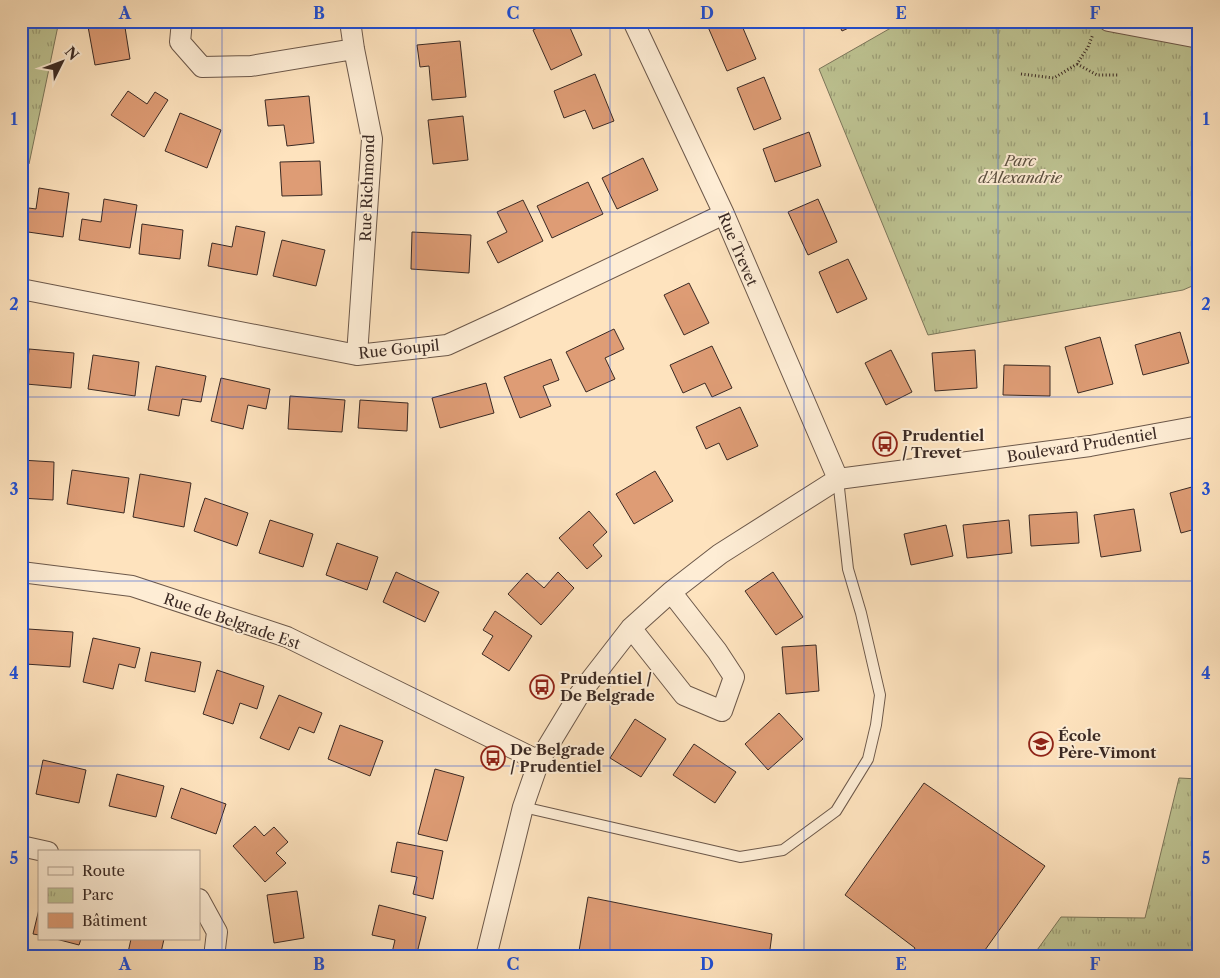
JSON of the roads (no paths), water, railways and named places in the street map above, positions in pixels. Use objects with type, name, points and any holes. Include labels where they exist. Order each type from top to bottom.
[{"type":"street","points":[[182,21],[180,42],[202,67],[251,66],[354,49]]},
{"type":"street","name":"Rue Richmond","points":[[350,21],[372,139],[357,355]]},
{"type":"street","name":"Rue Trevet","points":[[633,21],[724,214],[838,479]]},
{"type":"street","points":[[1111,24],[1199,38]]},
{"type":"street","name":"Rue Goupil","points":[[21,288],[357,355],[447,345],[508,318],[724,214]]},
{"type":"street","name":"Boulevard Prudentiel","points":[[486,957],[523,807],[539,760],[579,696],[631,628],[671,592],[720,554],[838,479],[1090,446],[1199,426]]},
{"type":"street","name":"Rue de Belgrade Est","points":[[21,572],[132,586],[287,637],[539,760]]},
{"type":"street","points":[[631,628],[684,695],[722,711],[734,677],[717,651],[671,592]]},
{"type":"street","points":[[21,846],[39,850]]},
{"type":"street","points":[[200,901],[217,932],[214,957]]},
{"type":"lane","points":[[523,807],[740,857],[783,850],[836,811],[868,759],[876,725],[880,695],[861,613],[848,569],[838,479]]},
{"type":"place","name":"Prudentiel / Trevet","points":[[885,444]]},
{"type":"place","name":"Prudentiel / De Belgrade","points":[[542,687]]},
{"type":"place","name":"École Père-Vimont","points":[[1041,744]]},
{"type":"place","name":"De Belgrade / Prudentiel","points":[[493,758]]},
{"type":"park label","name":"Parc d'Alexandrie","points":[[1020,168]]}]
